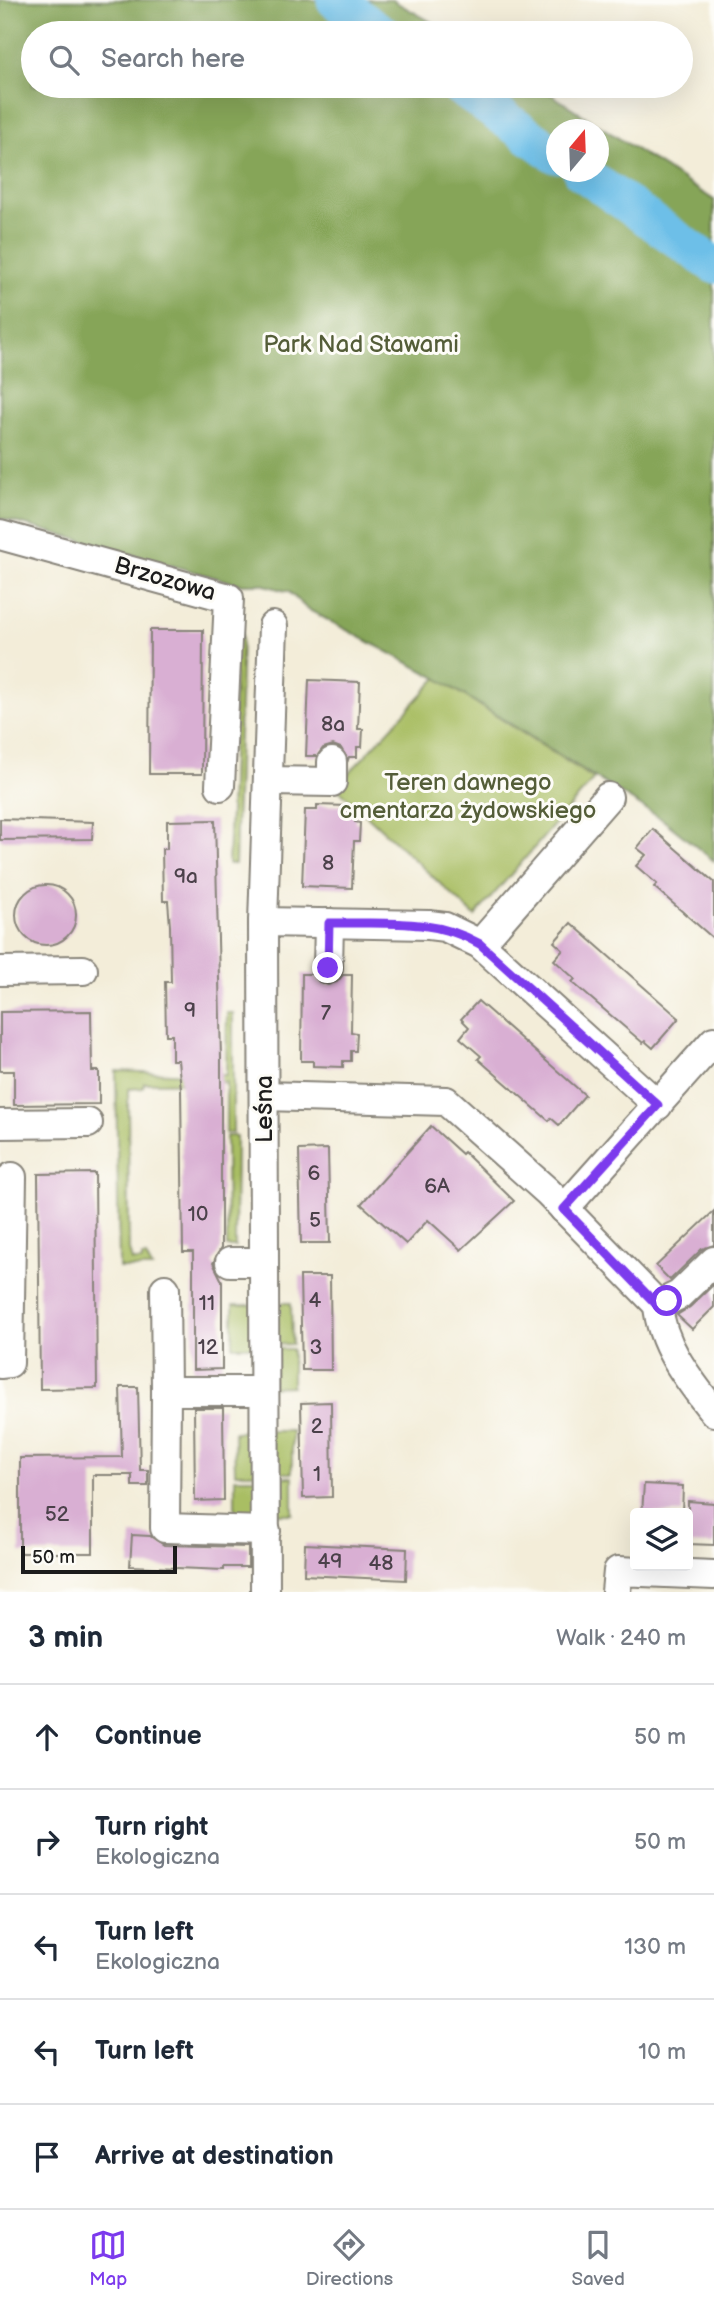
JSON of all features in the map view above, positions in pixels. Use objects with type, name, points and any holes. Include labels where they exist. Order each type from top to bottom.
[{"type":"street","name":"Brzozowa","points":[[0,535],[89,557],[229,598],[220,786]]},
{"type":"street","name":"Leśna","points":[[265,1592],[263,922],[273,626]]},
{"type":"street","points":[[268,781],[332,783]]},
{"type":"street","points":[[480,944],[608,797]]},
{"type":"street","points":[[263,922],[445,927],[480,944],[658,1105]]},
{"type":"street","points":[[328,968],[329,923]]},
{"type":"street","points":[[0,971],[83,970]]},
{"type":"street","points":[[564,1209],[714,1041]]},
{"type":"street","points":[[264,1096],[446,1101],[564,1209],[658,1306],[661,1321],[682,1371],[714,1412]]},
{"type":"street","points":[[0,1124],[88,1123]]},
{"type":"street","points":[[0,1364],[9,1363],[12,1177]]},
{"type":"street","points":[[658,1306],[679,1295],[714,1261]]},
{"type":"street","points":[[230,1262],[264,1262]]},
{"type":"street","points":[[165,1289],[165,1528],[266,1531]]},
{"type":"street","points":[[166,1391],[264,1391]]},
{"type":"street","points":[[617,1592],[618,1571],[714,1575]]},
{"type":"green space","name":"Park Nad Stawami","points":[[0,0],[392,0],[430,21],[21,21],[21,98],[557,98],[589,119],[546,119],[546,182],[609,182],[609,132],[714,200],[714,861],[663,820],[437,678],[307,609],[289,592],[261,584],[239,584],[0,518]]},
{"type":"green space","points":[[237,621],[242,637],[235,864],[228,864]]},
{"type":"green space","name":"Teren dawnego cmentarza żydowskiego","points":[[437,678],[594,779],[475,916],[336,787]]},
{"type":"green space","points":[[227,1013],[233,1013],[233,1133],[226,1133],[226,1082],[144,1083],[143,1088],[128,1089],[129,1250],[132,1261],[142,1261],[142,1257],[146,1257],[152,1268],[119,1268],[116,1071],[226,1075]]},
{"type":"green space","points":[[226,1136],[236,1136],[235,1247],[227,1247]]},
{"type":"green space","points":[[268,1303],[291,1303],[292,1344],[269,1345]]},
{"type":"green space","points":[[233,1305],[256,1305],[256,1346],[233,1346]]},
{"type":"green space","points":[[269,1349],[292,1349],[292,1386],[270,1387]]},
{"type":"green space","points":[[257,1431],[257,1473],[235,1473],[234,1432]]},
{"type":"green space","points":[[270,1431],[292,1431],[292,1473],[270,1473]]},
{"type":"green space","points":[[273,1477],[293,1477],[293,1514],[273,1514]]},
{"type":"green space","points":[[235,1478],[257,1478],[257,1513],[235,1513]]},
{"type":"building","points":[[150,630],[203,630],[202,774],[149,774]]},
{"type":"building","points":[[309,680],[360,682],[358,729],[363,729],[362,747],[357,747],[357,757],[349,757],[348,760],[341,748],[333,745],[323,748],[317,756],[306,756]]},
{"type":"building","points":[[317,805],[347,806],[347,812],[356,812],[355,822],[360,823],[359,841],[354,841],[352,888],[302,886],[305,810],[317,810]]},
{"type":"building","points":[[0,819],[93,822],[92,839],[0,840]]},
{"type":"building","points":[[215,820],[221,1059],[221,1248],[213,1263],[222,1281],[222,1369],[193,1370],[193,1252],[183,1252],[181,1089],[178,1060],[172,1060],[172,1035],[166,1035],[165,982],[171,982],[170,926],[168,901],[163,901],[162,849],[167,849],[167,821]]},
{"type":"building","points":[[653,829],[714,882],[714,939],[654,887],[657,884],[636,866],[646,855],[637,848]]},
{"type":"building","points":[[40,885],[52,885],[71,898],[76,915],[74,927],[63,940],[52,945],[40,945],[21,932],[16,921],[16,909],[29,890]]},
{"type":"building","points":[[571,923],[679,1018],[653,1048],[645,1041],[643,1043],[572,982],[575,979],[554,960],[563,950],[554,942]]},
{"type":"building","points":[[302,974],[313,974],[319,982],[328,985],[337,982],[343,975],[352,975],[351,1032],[357,1033],[356,1051],[351,1051],[351,1061],[343,1061],[343,1067],[313,1066],[313,1061],[301,1061]]},
{"type":"building","points":[[478,1001],[585,1095],[559,1125],[551,1118],[549,1121],[478,1059],[481,1056],[460,1038],[469,1027],[461,1019]]},
{"type":"building","points":[[91,1011],[92,1071],[99,1071],[99,1104],[14,1105],[14,1071],[0,1071],[0,1012]]},
{"type":"building","points":[[431,1126],[462,1154],[464,1152],[514,1201],[461,1250],[428,1220],[406,1244],[361,1204]]},
{"type":"building","points":[[328,1149],[330,1243],[301,1243],[299,1150]]},
{"type":"building","points":[[95,1173],[97,1388],[40,1389],[38,1174]]},
{"type":"building","points":[[714,1211],[714,1245],[702,1249],[670,1280],[656,1266]]},
{"type":"building","points":[[300,1276],[330,1276],[331,1370],[302,1370]]},
{"type":"building","points":[[714,1284],[714,1307],[692,1329],[677,1315],[690,1307]]},
{"type":"building","points":[[120,1387],[138,1387],[140,1470],[148,1470],[148,1486],[132,1486],[132,1475],[93,1475],[93,1553],[20,1553],[20,1458],[122,1457]]},
{"type":"building","points":[[331,1402],[332,1497],[303,1498],[301,1403]]},
{"type":"building","points":[[194,1408],[223,1408],[224,1500],[195,1501]]},
{"type":"building","points":[[644,1484],[683,1486],[682,1508],[642,1508]]},
{"type":"building","points":[[688,1501],[714,1503],[714,1545],[693,1544],[693,1508],[688,1508]]},
{"type":"building","points":[[132,1535],[150,1536],[164,1545],[248,1547],[248,1567],[224,1567],[224,1570],[130,1566]]},
{"type":"building","points":[[305,1544],[407,1549],[406,1580],[304,1575]]},
{"type":"waterway","points":[[335,0],[365,21]]},
{"type":"waterway","points":[[475,98],[546,148]]},
{"type":"waterway","points":[[595,182],[714,265]]},
{"type":"route","points":[[328,968],[329,923],[429,925],[445,927],[467,936],[503,964],[658,1105],[564,1209],[658,1306],[667,1301]]}]
